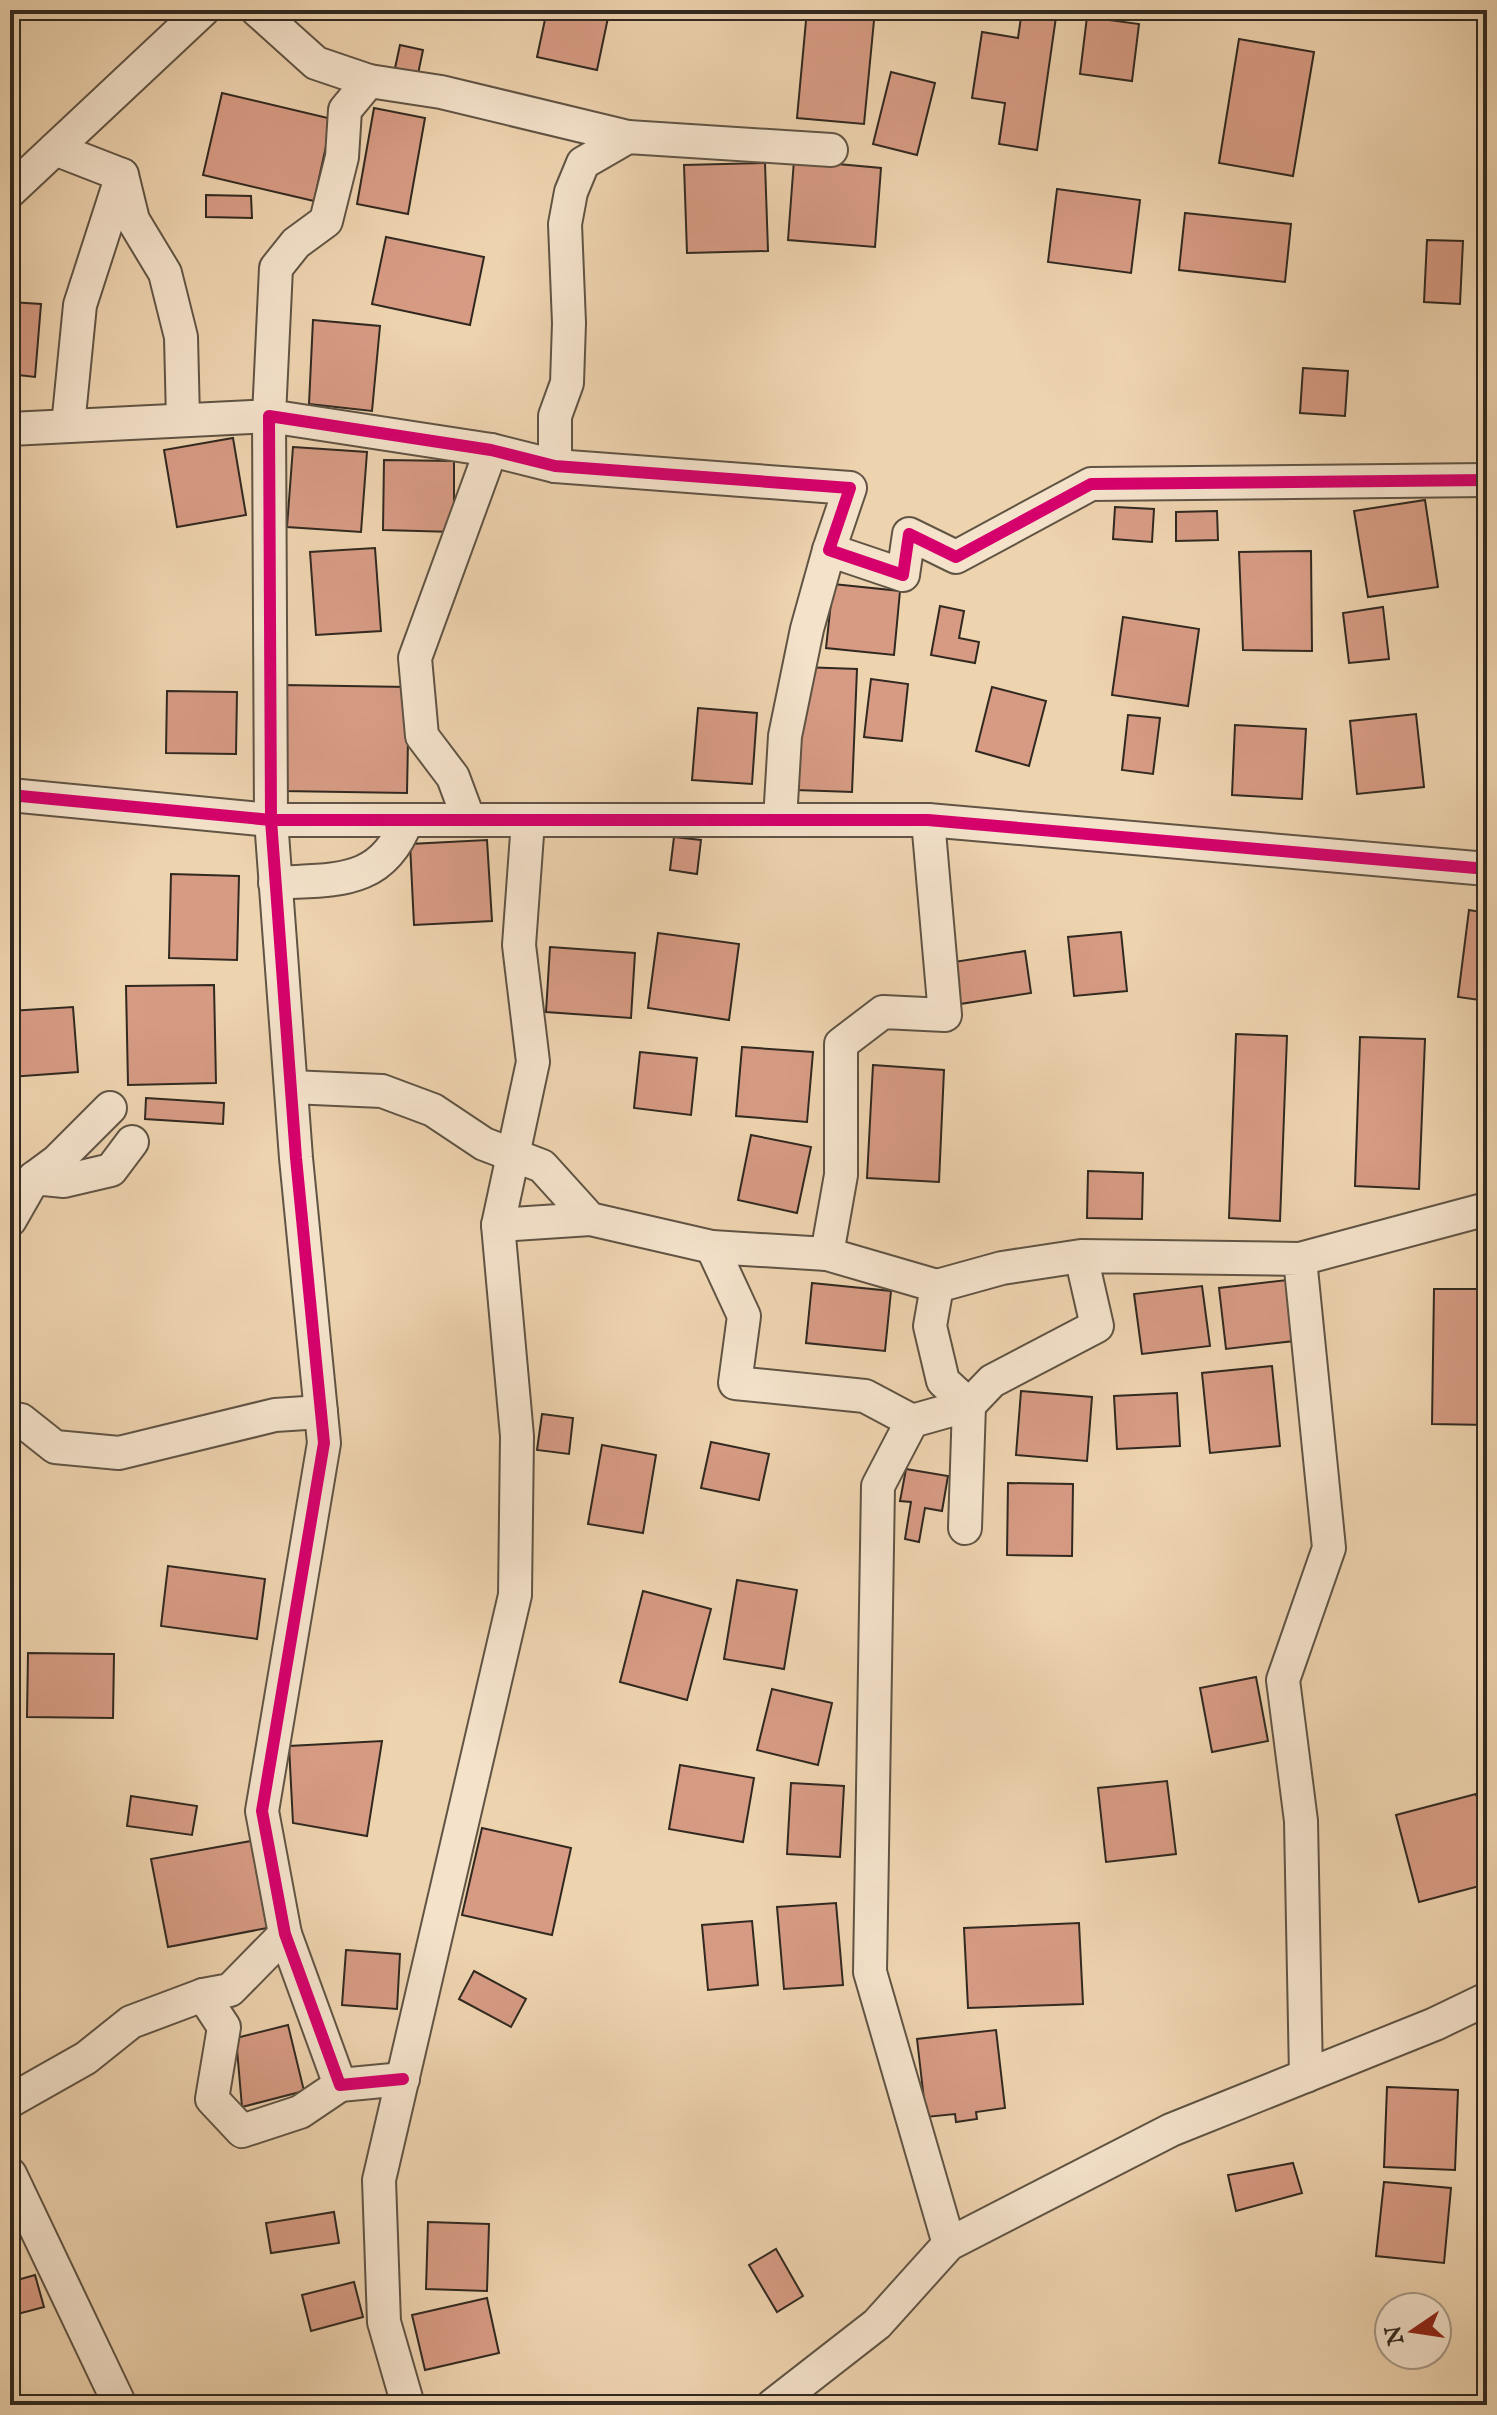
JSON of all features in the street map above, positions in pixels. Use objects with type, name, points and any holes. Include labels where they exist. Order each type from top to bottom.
[{"type":"street","points":[[10,191],[203,10]]},
{"type":"street","points":[[257,10],[316,63],[369,81],[441,92],[628,137],[831,150]]},
{"type":"street","points":[[340,2085],[285,1934],[262,1811],[324,1443],[291,1087],[271,820],[269,416],[276,268],[296,243],[326,221],[342,157],[345,110],[369,81]]},
{"type":"street","points":[[555,466],[555,416],[567,383],[569,323],[565,224],[571,192],[583,163],[628,137]]},
{"type":"street","points":[[55,149],[122,175]]},
{"type":"street","points":[[122,175],[133,220],[165,273],[178,324],[183,419]]},
{"type":"street","points":[[68,426],[80,305],[122,175]]},
{"type":"street","points":[[10,429],[269,416],[491,450],[555,466],[850,488],[807,629],[785,736],[780,820]]},
{"type":"street","points":[[469,820],[453,777],[422,736],[415,658],[491,450]]},
{"type":"street","points":[[829,550],[903,575],[909,534],[956,557],[1091,484],[1487,480]]},
{"type":"street","points":[[10,795],[271,820],[928,820],[1487,869]]},
{"type":"street","points":[[275,883],[333,879],[372,870],[397,846],[407,820]]},
{"type":"street","points":[[827,1254],[841,1175],[841,1044],[883,1012],[945,1015],[928,820]]},
{"type":"street","points":[[408,2405],[384,2322],[379,2180],[515,1595],[517,1436],[498,1225],[533,1062],[519,945],[528,821]]},
{"type":"street","points":[[291,1087],[382,1091],[433,1110],[511,1157],[542,1166],[590,1219]]},
{"type":"street","points":[[10,1220],[34,1178],[57,1161],[110,1108]]},
{"type":"street","points":[[34,1178],[64,1181],[111,1170],[132,1142]]},
{"type":"street","points":[[498,1225],[590,1219],[712,1247],[827,1254],[937,1286],[1002,1268],[1081,1256],[1300,1259],[1487,1209]]},
{"type":"street","points":[[712,1247],[744,1316],[735,1383],[865,1396],[912,1421],[969,1405],[992,1381],[1097,1326],[1081,1256]]},
{"type":"street","points":[[1300,1259],[1329,1548],[1283,1680],[1301,1821],[1306,2076]]},
{"type":"street","points":[[937,1286],[930,1326],[943,1381],[969,1405],[965,1528]]},
{"type":"street","points":[[10,1419],[21,1420],[55,1447],[119,1453],[275,1415],[321,1412]]},
{"type":"street","points":[[912,1421],[878,1486],[870,1972],[949,2244]]},
{"type":"street","points":[[10,2101],[86,2058],[131,2022],[203,1995],[230,1990],[285,1934]]},
{"type":"street","points":[[203,1995],[224,2027],[212,2099],[242,2131],[300,2112],[340,2085],[403,2079]]},
{"type":"street","points":[[773,2405],[877,2324],[949,2244],[1171,2130],[1435,2024],[1487,1999]]},
{"type":"street","points":[[10,2174],[120,2405]]},
{"type":"building","points":[[547,10],[609,13],[597,70],[537,57]]},
{"type":"building","points":[[807,10],[875,10],[864,124],[797,118]]},
{"type":"building","points":[[1022,10],[1057,10],[1037,150],[999,144],[1005,103],[972,98],[982,32],[1018,38]]},
{"type":"building","points":[[1087,17],[1139,24],[1132,81],[1080,74]]},
{"type":"building","points":[[1239,39],[1314,52],[1293,176],[1219,163]]},
{"type":"building","points":[[400,45],[423,50],[418,74],[395,68]]},
{"type":"building","points":[[891,72],[935,83],[917,155],[873,144]]},
{"type":"building","points":[[222,93],[332,119],[314,201],[203,175]]},
{"type":"building","points":[[374,108],[425,118],[408,214],[357,204]]},
{"type":"building","points":[[794,160],[881,168],[875,247],[788,240]]},
{"type":"building","points":[[765,163],[768,251],[687,253],[684,165]]},
{"type":"building","points":[[1057,189],[1140,200],[1131,273],[1048,262]]},
{"type":"building","points":[[206,195],[251,196],[252,218],[206,217]]},
{"type":"building","points":[[1185,213],[1291,224],[1285,282],[1179,270]]},
{"type":"building","points":[[386,237],[484,257],[470,325],[372,304]]},
{"type":"building","points":[[1427,240],[1463,241],[1460,304],[1424,302]]},
{"type":"building","points":[[10,302],[41,304],[35,377],[10,374]]},
{"type":"building","points":[[313,320],[380,326],[372,411],[309,404]]},
{"type":"building","points":[[1303,368],[1348,371],[1345,416],[1300,413]]},
{"type":"building","points":[[233,438],[246,515],[177,527],[164,450]]},
{"type":"building","points":[[293,447],[367,452],[361,532],[287,527]]},
{"type":"building","points":[[384,460],[454,461],[454,532],[383,530]]},
{"type":"building","points":[[1425,500],[1438,587],[1368,597],[1354,511]]},
{"type":"building","points":[[1115,507],[1154,509],[1152,542],[1113,539]]},
{"type":"building","points":[[1217,511],[1218,540],[1176,541],[1176,512]]},
{"type":"building","points":[[375,548],[381,631],[316,635],[310,552]]},
{"type":"building","points":[[1311,551],[1312,651],[1243,650],[1239,552]]},
{"type":"building","points":[[833,584],[900,591],[894,655],[826,648]]},
{"type":"building","points":[[940,606],[964,611],[959,638],[979,642],[975,663],[931,655]]},
{"type":"building","points":[[1383,607],[1389,659],[1349,663],[1343,613]]},
{"type":"building","points":[[1123,617],[1199,629],[1188,706],[1112,695]]},
{"type":"building","points":[[801,667],[857,669],[852,792],[796,790]]},
{"type":"building","points":[[1487,670],[1487,737],[1478,736]]},
{"type":"building","points":[[871,679],[908,684],[902,741],[864,737]]},
{"type":"building","points":[[284,685],[409,687],[407,793],[282,791]]},
{"type":"building","points":[[992,687],[1046,701],[1029,766],[976,751]]},
{"type":"building","points":[[167,691],[237,692],[236,754],[166,753]]},
{"type":"building","points":[[698,708],[757,713],[752,784],[692,780]]},
{"type":"building","points":[[1416,714],[1424,787],[1357,794],[1350,721]]},
{"type":"building","points":[[1128,715],[1160,718],[1153,774],[1122,770]]},
{"type":"building","points":[[1235,725],[1306,729],[1302,799],[1232,795]]},
{"type":"building","points":[[674,837],[701,840],[697,874],[670,870]]},
{"type":"building","points":[[487,840],[492,921],[414,925],[410,844]]},
{"type":"building","points":[[171,874],[239,876],[237,960],[169,958]]},
{"type":"building","points":[[1469,910],[1487,913],[1487,1001],[1458,997]]},
{"type":"building","points":[[1121,932],[1127,991],[1074,996],[1068,937]]},
{"type":"building","points":[[658,933],[739,944],[729,1020],[648,1008]]},
{"type":"building","points":[[550,947],[635,953],[631,1018],[546,1012]]},
{"type":"building","points":[[1025,951],[1031,993],[960,1004],[954,962]]},
{"type":"building","points":[[214,985],[216,1083],[128,1085],[126,986]]},
{"type":"building","points":[[73,1007],[78,1072],[10,1077],[10,1011]]},
{"type":"building","points":[[1236,1034],[1287,1036],[1280,1221],[1229,1218]]},
{"type":"building","points":[[1360,1037],[1425,1039],[1419,1189],[1355,1186]]},
{"type":"building","points":[[742,1047],[813,1052],[807,1122],[736,1116]]},
{"type":"building","points":[[640,1052],[697,1058],[691,1115],[634,1108]]},
{"type":"building","points":[[873,1065],[944,1070],[939,1182],[867,1178]]},
{"type":"building","points":[[146,1098],[224,1103],[223,1124],[145,1119]]},
{"type":"building","points":[[10,1099],[15,1099],[18,1162],[10,1162]]},
{"type":"building","points":[[751,1135],[811,1147],[797,1213],[738,1200]]},
{"type":"building","points":[[1088,1171],[1143,1173],[1142,1219],[1087,1218]]},
{"type":"building","points":[[1287,1280],[1294,1341],[1226,1349],[1219,1288]]},
{"type":"building","points":[[812,1283],[891,1291],[885,1351],[806,1343]]},
{"type":"building","points":[[1202,1286],[1210,1346],[1142,1354],[1134,1294]]},
{"type":"building","points":[[1434,1289],[1487,1289],[1487,1425],[1432,1424]]},
{"type":"building","points":[[1272,1366],[1280,1446],[1210,1453],[1202,1373]]},
{"type":"building","points":[[1021,1391],[1092,1397],[1087,1461],[1016,1455]]},
{"type":"building","points":[[1177,1393],[1180,1446],[1117,1449],[1114,1396]]},
{"type":"building","points":[[542,1414],[573,1418],[569,1454],[537,1450]]},
{"type":"building","points":[[711,1442],[769,1454],[759,1500],[701,1488]]},
{"type":"building","points":[[602,1445],[656,1455],[643,1533],[588,1524]]},
{"type":"building","points":[[906,1469],[948,1476],[942,1511],[925,1508],[919,1542],[905,1539],[911,1502],[900,1501]]},
{"type":"building","points":[[1008,1483],[1073,1484],[1072,1556],[1007,1555]]},
{"type":"building","points":[[168,1566],[265,1579],[257,1639],[161,1626]]},
{"type":"building","points":[[737,1580],[797,1590],[784,1669],[724,1659]]},
{"type":"building","points":[[643,1591],[711,1609],[687,1700],[620,1682]]},
{"type":"building","points":[[28,1653],[114,1654],[113,1718],[27,1717]]},
{"type":"building","points":[[1256,1677],[1268,1741],[1212,1752],[1200,1688]]},
{"type":"building","points":[[772,1689],[832,1703],[818,1765],[757,1750]]},
{"type":"building","points":[[382,1741],[367,1836],[293,1823],[289,1746]]},
{"type":"building","points":[[680,1765],[754,1778],[743,1842],[669,1829]]},
{"type":"building","points":[[1167,1781],[1176,1854],[1106,1862],[1098,1788]]},
{"type":"building","points":[[791,1783],[844,1786],[840,1857],[787,1854]]},
{"type":"building","points":[[1476,1794],[1487,1835],[1487,1884],[1419,1902],[1396,1815]]},
{"type":"building","points":[[131,1796],[197,1806],[192,1835],[127,1826]]},
{"type":"building","points":[[482,1828],[571,1848],[552,1935],[462,1915]]},
{"type":"building","points":[[251,1841],[267,1928],[168,1947],[151,1859]]},
{"type":"building","points":[[836,1903],[843,1985],[784,1989],[777,1907]]},
{"type":"building","points":[[752,1921],[758,1985],[708,1990],[702,1925]]},
{"type":"building","points":[[1079,1923],[1083,2004],[968,2008],[964,1928]]},
{"type":"building","points":[[346,1950],[400,1954],[397,2009],[342,2005]]},
{"type":"building","points":[[474,1971],[526,1999],[511,2027],[459,1999]]},
{"type":"building","points":[[288,2025],[304,2091],[242,2107],[236,2038]]},
{"type":"building","points":[[996,2030],[1005,2108],[976,2112],[977,2119],[956,2122],[955,2114],[926,2117],[917,2039]]},
{"type":"building","points":[[1387,2087],[1458,2090],[1455,2170],[1384,2167]]},
{"type":"building","points":[[1293,2163],[1302,2193],[1236,2211],[1228,2175]]},
{"type":"building","points":[[1384,2182],[1451,2188],[1444,2263],[1376,2256]]},
{"type":"building","points":[[334,2212],[339,2243],[271,2253],[266,2223]]},
{"type":"building","points":[[428,2222],[489,2224],[487,2291],[426,2289]]},
{"type":"building","points":[[776,2249],[803,2296],[777,2312],[749,2265]]},
{"type":"building","points":[[35,2275],[44,2307],[10,2316],[10,2282]]},
{"type":"building","points":[[354,2282],[363,2317],[311,2331],[302,2295]]},
{"type":"building","points":[[487,2298],[499,2353],[425,2370],[412,2315]]},
{"type":"cycle path","points":[[10,795],[271,820],[269,416],[491,450],[555,466],[850,488],[829,550],[903,575],[909,534],[956,557],[1091,484],[1487,480]]},
{"type":"cycle path","points":[[403,2079],[340,2085],[285,1934],[262,1811],[324,1443],[296,1158],[271,820],[928,820],[1487,869]]}]
